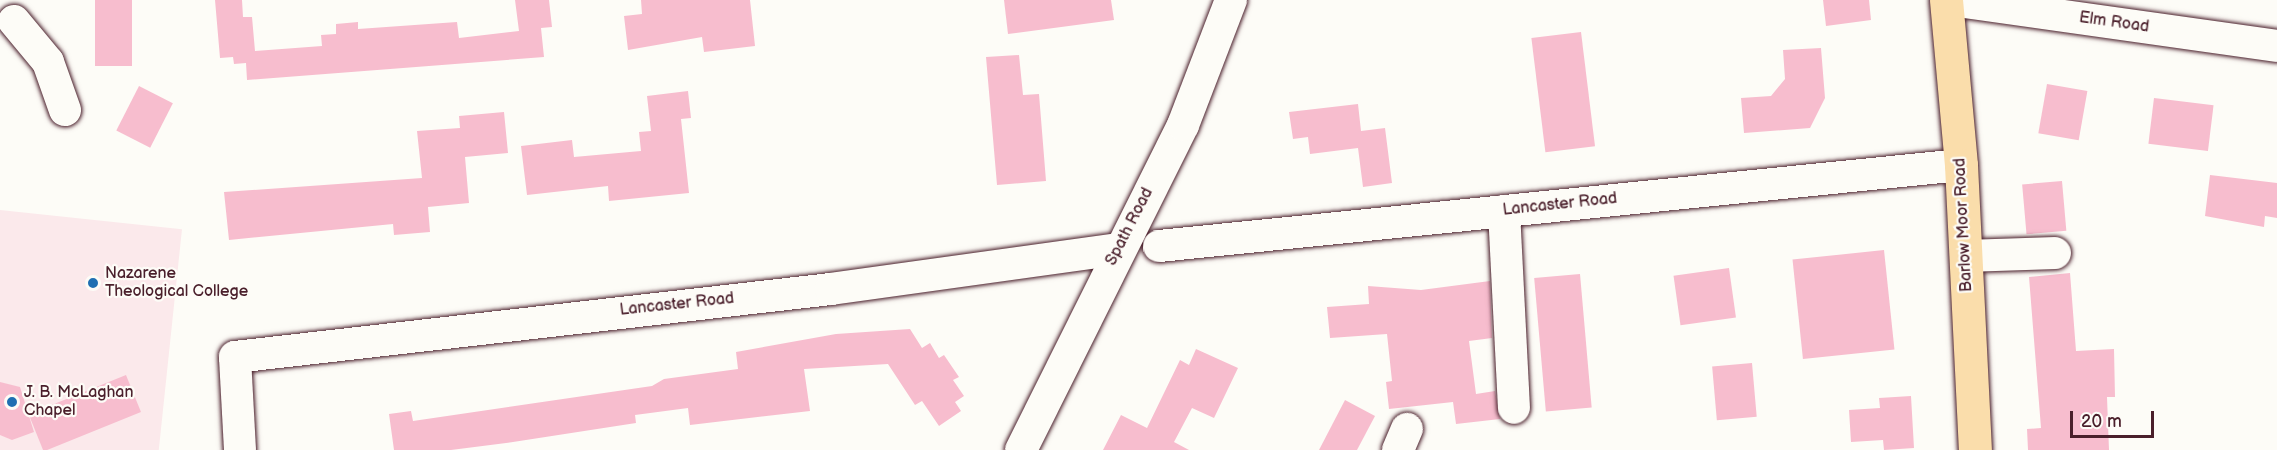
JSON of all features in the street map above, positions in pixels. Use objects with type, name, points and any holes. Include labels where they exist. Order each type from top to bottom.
[{"type":"main road","name":"Barlow Moor Road","points":[[1948,0],[1961,165],[1975,450]]},
{"type":"street","name":"Spath Road","points":[[1021,450],[1118,249],[1183,125],[1231,0]]},
{"type":"street","name":"Elm Road","points":[[1948,0],[2277,46]]},
{"type":"street","points":[[16,18],[48,62],[65,110]]},
{"type":"street","name":"Lancaster Road","points":[[1159,246],[1961,165]]},
{"type":"street","points":[[1504,211],[1514,408]]},
{"type":"street","name":"Lancaster Road","points":[[233,447],[235,357],[831,289],[1118,249]]},
{"type":"street","points":[[1966,256],[2055,254]]},
{"type":"shaded area","name":"Nazarene Theological College","points":[[0,210],[182,229],[159,450],[0,450]]},
{"type":"building","points":[[95,0],[132,0],[132,66],[95,66]]},
{"type":"building","points":[[215,0],[242,0],[243,17],[252,17],[255,51],[322,46],[321,35],[336,34],[336,24],[358,22],[358,29],[457,22],[459,38],[519,31],[515,0],[549,0],[552,27],[541,28],[544,57],[247,80],[246,63],[234,64],[233,57],[220,58]]},
{"type":"building","points":[[641,0],[750,0],[755,46],[704,52],[702,37],[628,50],[624,16],[642,14]]},
{"type":"building","points":[[1004,0],[1111,0],[1114,20],[1008,34]]},
{"type":"building","points":[[1823,0],[1869,0],[1871,20],[1826,26]]},
{"type":"building","points":[[1581,32],[1595,146],[1545,152],[1531,38]]},
{"type":"building","points":[[1821,48],[1825,98],[1810,128],[1744,133],[1741,98],[1771,96],[1785,79],[1783,50]]},
{"type":"building","points":[[1019,55],[1023,95],[1039,94],[1046,181],[997,185],[986,57]]},
{"type":"building","points":[[2047,84],[2087,91],[2079,140],[2038,133]]},
{"type":"building","points":[[139,86],[173,103],[150,148],[116,131]]},
{"type":"building","points":[[688,91],[691,118],[681,119],[689,193],[609,201],[608,186],[527,195],[521,146],[572,140],[574,157],[641,151],[639,132],[651,131],[647,96]]},
{"type":"building","points":[[2154,98],[2214,105],[2208,151],[2148,144]]},
{"type":"building","points":[[1358,104],[1361,131],[1385,128],[1392,183],[1363,187],[1358,148],[1310,154],[1308,137],[1293,139],[1289,112]]},
{"type":"building","points":[[504,112],[508,153],[465,157],[469,203],[428,207],[430,232],[394,235],[393,224],[229,240],[224,192],[422,178],[417,131],[460,128],[459,116]]},
{"type":"building","points":[[2210,175],[2277,183],[2277,218],[2265,216],[2264,227],[2205,216]]},
{"type":"building","points":[[2062,181],[2066,231],[2027,234],[2022,184]]},
{"type":"building","points":[[1884,250],[1894,349],[1803,359],[1793,260]]},
{"type":"building","points":[[1729,268],[1736,318],[1681,325],[1674,276]]},
{"type":"building","points":[[2070,273],[2076,351],[2114,349],[2115,397],[2107,397],[2109,450],[2028,450],[2027,429],[2041,428],[2029,277]]},
{"type":"building","points":[[1580,274],[1592,407],[1546,411],[1534,278]]},
{"type":"building","points":[[1490,281],[1492,338],[1469,341],[1476,394],[1495,391],[1500,419],[1456,424],[1453,402],[1389,409],[1386,382],[1392,381],[1387,334],[1330,338],[1327,307],[1369,304],[1368,286],[1421,290]]},
{"type":"building","points":[[910,329],[922,348],[930,343],[939,358],[944,355],[959,377],[953,380],[964,396],[955,402],[961,411],[939,426],[922,401],[915,405],[888,364],[804,369],[810,411],[690,425],[688,408],[635,415],[636,423],[513,442],[451,450],[394,450],[389,414],[411,411],[413,421],[652,386],[664,379],[738,369],[736,352],[836,334]]},
{"type":"building","points":[[1196,349],[1238,368],[1214,418],[1192,408],[1174,442],[1189,450],[1103,450],[1121,415],[1147,428],[1180,360],[1189,365]]},
{"type":"building","points":[[1752,363],[1757,417],[1717,420],[1712,366]]},
{"type":"building","points":[[126,375],[141,412],[47,450],[43,450],[29,414]]},
{"type":"building","name":"J. B. McLaghan Chapel","points":[[0,382],[20,387],[34,432],[12,440],[0,435]]},
{"type":"building","points":[[1911,396],[1914,448],[1884,450],[1883,440],[1851,442],[1849,410],[1880,408],[1879,398]]},
{"type":"building","points":[[1345,400],[1375,416],[1357,450],[1319,450]]},
{"type":"place","name":"Nazarene Theological College","points":[[93,283]]},
{"type":"place","name":"J. B. McLaghan Chapel","points":[[12,402]]}]
